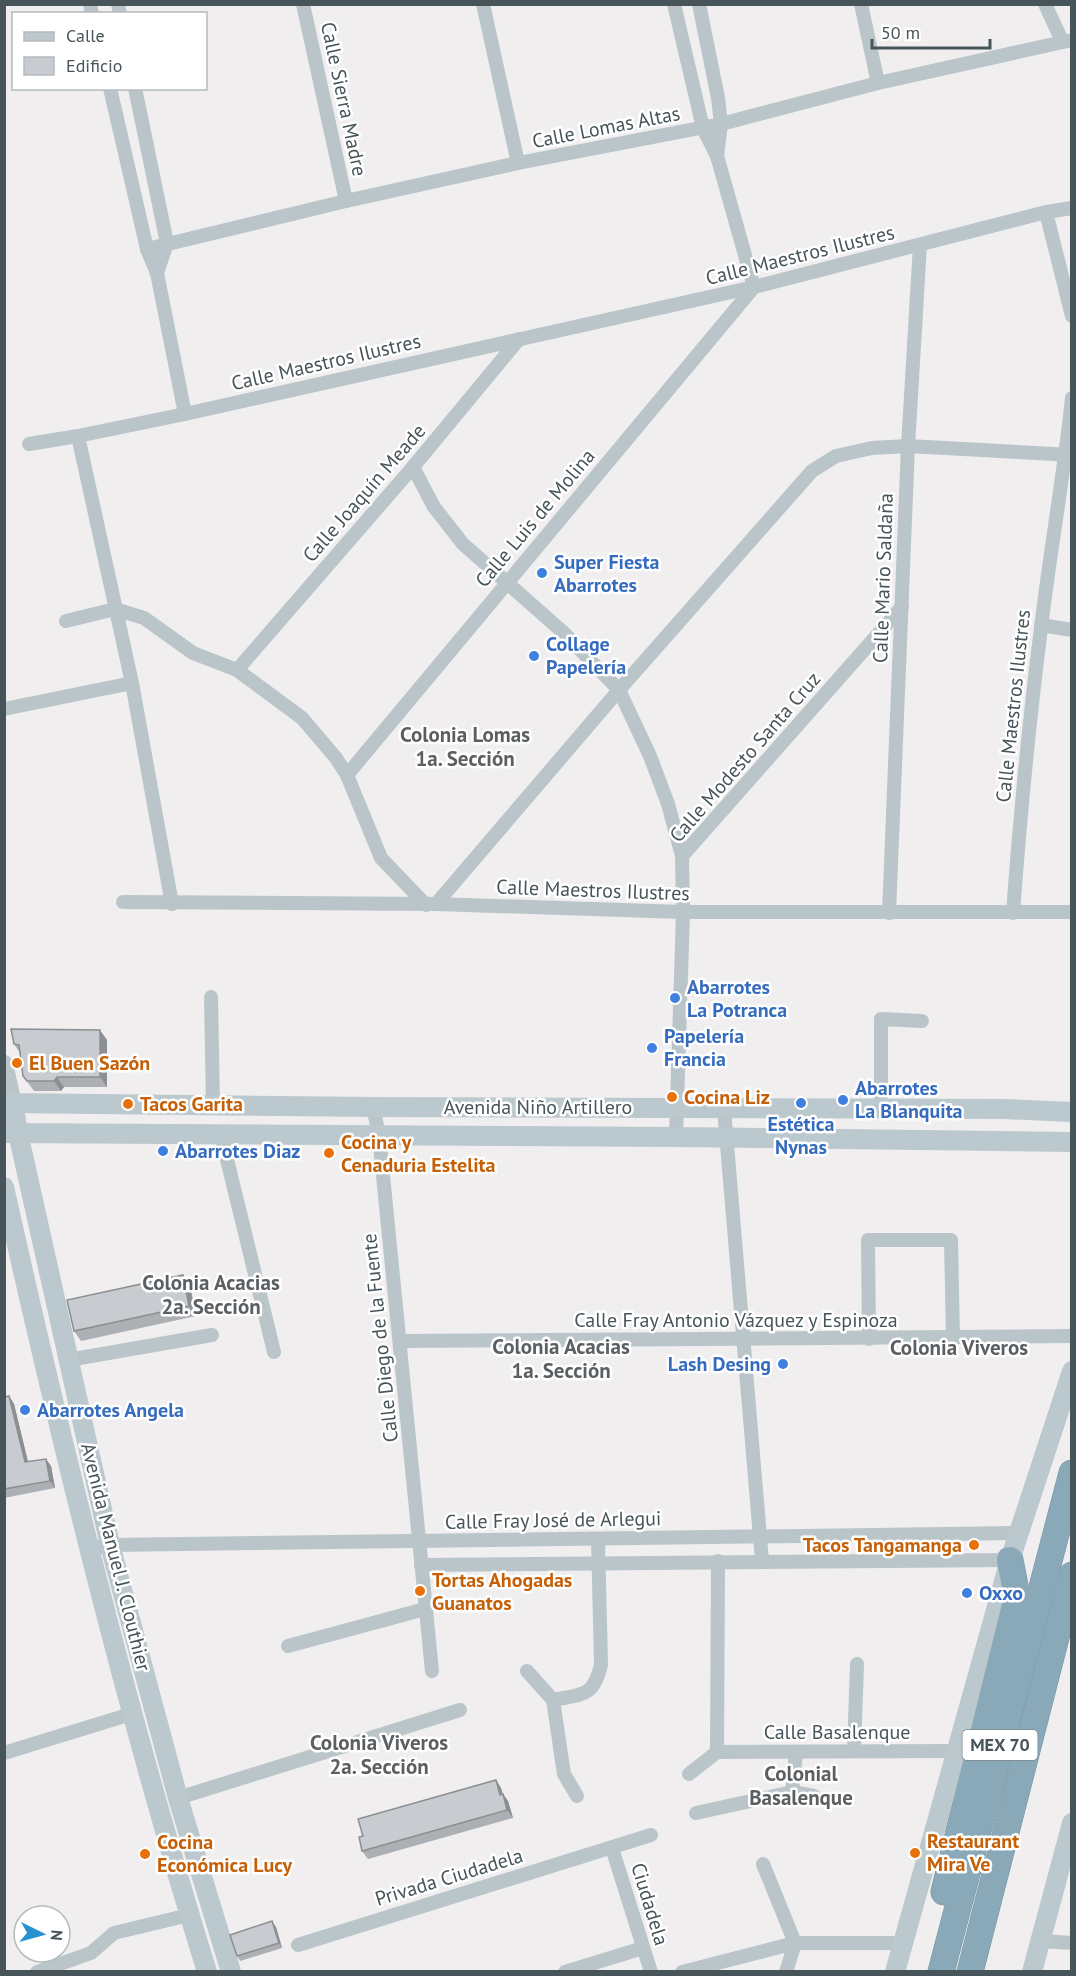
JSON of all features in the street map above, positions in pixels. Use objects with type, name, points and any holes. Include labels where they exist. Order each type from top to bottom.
[{"type":"highway","name":"MEX 70","points":[[941,1971],[1071,1473]]},
{"type":"highway","points":[[933,1971],[945,1889],[1015,1605],[1015,1586],[1010,1560]]},
{"type":"highway","name":"MEX 70","points":[[970,1971],[1071,1575]]},
{"type":"highway","points":[[986,1971],[994,1929],[1004,1842]]},
{"type":"main road","name":"Avenida Niño Artillero","points":[[9,1103],[373,1107],[1004,1109],[1071,1112]]},
{"type":"main road","name":"Avenida Manuel J. Clouthier","points":[[9,1103],[11,1133],[68,1360],[110,1545],[178,1798],[231,1971]]},
{"type":"main road","name":"Avenida Niño Artillero","points":[[11,1133],[1071,1142]]},
{"type":"main road","name":"Avenida Manuel J. Clouthier","points":[[4,1187],[88,1550],[131,1714],[207,1971]]},
{"type":"main road","points":[[895,1971],[1010,1560],[1071,1371]]},
{"type":"main road","points":[[1032,1971],[1071,1823]]},
{"type":"street","name":"Calle Sierra Madre","points":[[303,4],[346,201]]},
{"type":"street","points":[[483,4],[518,164]]},
{"type":"street","points":[[675,4],[703,128],[717,156],[754,287]]},
{"type":"street","points":[[699,4],[718,98],[721,124],[717,156]]},
{"type":"street","points":[[861,4],[878,83]]},
{"type":"street","points":[[1045,4],[1067,40]]},
{"type":"street","name":"Calle Lomas Altas","points":[[147,249],[346,201],[721,124],[878,83],[1067,40]]},
{"type":"street","points":[[110,90],[147,249],[157,273],[185,414]]},
{"type":"street","points":[[135,90],[167,243],[157,273]]},
{"type":"street","name":"Calle Maestros Ilustres","points":[[29,444],[185,414],[754,287],[1046,212],[1071,208]]},
{"type":"street","points":[[1046,212],[1071,316]]},
{"type":"street","name":"Calle Mario Saldaña","points":[[889,913],[908,446],[920,245]]},
{"type":"street","name":"Calle Luis de Molina","points":[[347,775],[754,287]]},
{"type":"street","name":"Calle Joaquín Meade","points":[[237,670],[413,467],[519,339]]},
{"type":"street","name":"Calle Maestros Ilustres","points":[[1013,913],[1024,768],[1041,625],[1069,454],[1071,398]]},
{"type":"street","points":[[78,436],[132,683],[172,904]]},
{"type":"street","points":[[66,621],[115,609],[144,618],[193,653],[237,670],[302,718],[336,758],[347,775],[381,858],[431,904],[812,471],[836,456],[872,448],[908,446],[1069,454]]},
{"type":"street","points":[[413,467],[434,507],[463,544],[564,633],[619,690],[650,756],[668,804],[682,856]]},
{"type":"street","name":"Calle Modesto Santa Cruz","points":[[676,1137],[683,912],[682,856],[902,607]]},
{"type":"street","points":[[1041,625],[1071,630]]},
{"type":"street","points":[[4,710],[132,683]]},
{"type":"street","name":"Calle Maestros Ilustres","points":[[123,902],[431,904],[683,912],[1071,912]]},
{"type":"street","points":[[211,997],[213,1105]]},
{"type":"street","points":[[881,1110],[880,1019],[922,1021]]},
{"type":"street","points":[[4,1064],[9,1103]]},
{"type":"street","name":"Calle Diego de la Fuente","points":[[373,1107],[379,1135],[432,1671]]},
{"type":"street","points":[[724,1109],[762,1561]]},
{"type":"street","points":[[220,1135],[274,1352]]},
{"type":"street","points":[[868,1339],[868,1240],[951,1240],[953,1338]]},
{"type":"street","points":[[68,1360],[212,1335]]},
{"type":"street","name":"Calle Fray Antonio Vázquez y Espinoza","points":[[400,1341],[1071,1336]]},
{"type":"street","name":"Calle Fray José de Arlegui","points":[[88,1550],[110,1545],[1018,1533]]},
{"type":"street","points":[[553,1700],[588,1692],[597,1682],[601,1665],[598,1539]]},
{"type":"street","points":[[421,1565],[1010,1560]]},
{"type":"street","points":[[689,1774],[717,1752],[718,1561]]},
{"type":"street","points":[[288,1646],[425,1609]]},
{"type":"street","points":[[854,1751],[857,1665]]},
{"type":"street","points":[[527,1671],[553,1700],[564,1774],[577,1796]]},
{"type":"street","points":[[178,1798],[460,1710]]},
{"type":"street","points":[[4,1754],[131,1714]]},
{"type":"street","name":"Calle Basalenque","points":[[717,1752],[957,1751]]},
{"type":"street","points":[[792,1792],[796,1752]]},
{"type":"street","points":[[696,1813],[792,1792],[814,1796]]},
{"type":"street","name":"Privada Ciudadela","points":[[298,1944],[651,1835]]},
{"type":"street","name":"Ciudadela","points":[[612,1848],[651,1971]]},
{"type":"street","points":[[763,1864],[795,1943],[786,1971]]},
{"type":"street","points":[[37,1971],[91,1953],[114,1933],[189,1915]]},
{"type":"street","points":[[1041,1941],[1071,1943]]},
{"type":"street","points":[[682,1971],[795,1943],[903,1943]]},
{"type":"street","points":[[565,1971],[643,1948]]},
{"type":"building","points":[[11,1029],[100,1030],[100,1077],[57,1077],[54,1081],[27,1081],[23,1076],[19,1045],[14,1044]]},
{"type":"building","points":[[183,1275],[189,1306],[74,1331],[67,1300]]},
{"type":"building","points":[[9,1396],[25,1462],[46,1459],[50,1481],[4,1489],[4,1397]]},
{"type":"building","points":[[496,1780],[507,1810],[362,1851],[359,1837],[363,1836],[358,1819]]},
{"type":"building","points":[[272,1921],[279,1943],[237,1956],[230,1935]]},
{"type":"place","name":"Super Fiesta Abarrotes","points":[[542,573]]},
{"type":"place","name":"Collage Papelería","points":[[534,656]]},
{"type":"place","name":"Abarrotes La Potranca","points":[[675,998]]},
{"type":"place","name":"Papelería Francia","points":[[652,1048]]},
{"type":"place","name":"El Buen Sazón","points":[[17,1063]]},
{"type":"place","name":"Cocina Liz","points":[[672,1097]]},
{"type":"place","name":"Abarrotes La Blanquita","points":[[843,1100]]},
{"type":"place","name":"Estética Nynas","points":[[801,1103]]},
{"type":"place","name":"Tacos Garita","points":[[128,1104]]},
{"type":"place","name":"Abarrotes Diaz","points":[[163,1151]]},
{"type":"place","name":"Cocina y Cenaduria Estelita","points":[[329,1153]]},
{"type":"place","name":"Lash Desing","points":[[783,1364]]},
{"type":"place","name":"Abarrotes Angela","points":[[25,1410]]},
{"type":"place","name":"Tacos Tangamanga","points":[[974,1545]]},
{"type":"place","name":"Tortas Ahogadas Guanatos","points":[[420,1591]]},
{"type":"place","name":"Oxxo","points":[[967,1593]]},
{"type":"place","name":"Restaurant Mira Ve","points":[[915,1853]]},
{"type":"place","name":"Cocina Económica Lucy","points":[[145,1854]]},
{"type":"district","name":"Colonia Lomas 1a. Sección","points":[[465,747]]},
{"type":"district","name":"Colonia Acacias 2a. Sección","points":[[211,1295]]},
{"type":"district","name":"Colonia Viveros","points":[[959,1348]]},
{"type":"district","name":"Colonia Acacias 1a. Sección","points":[[561,1359]]},
{"type":"district","name":"Colonia Viveros 2a. Sección","points":[[379,1755]]},
{"type":"district","name":"Colonial Basalenque","points":[[801,1786]]}]
